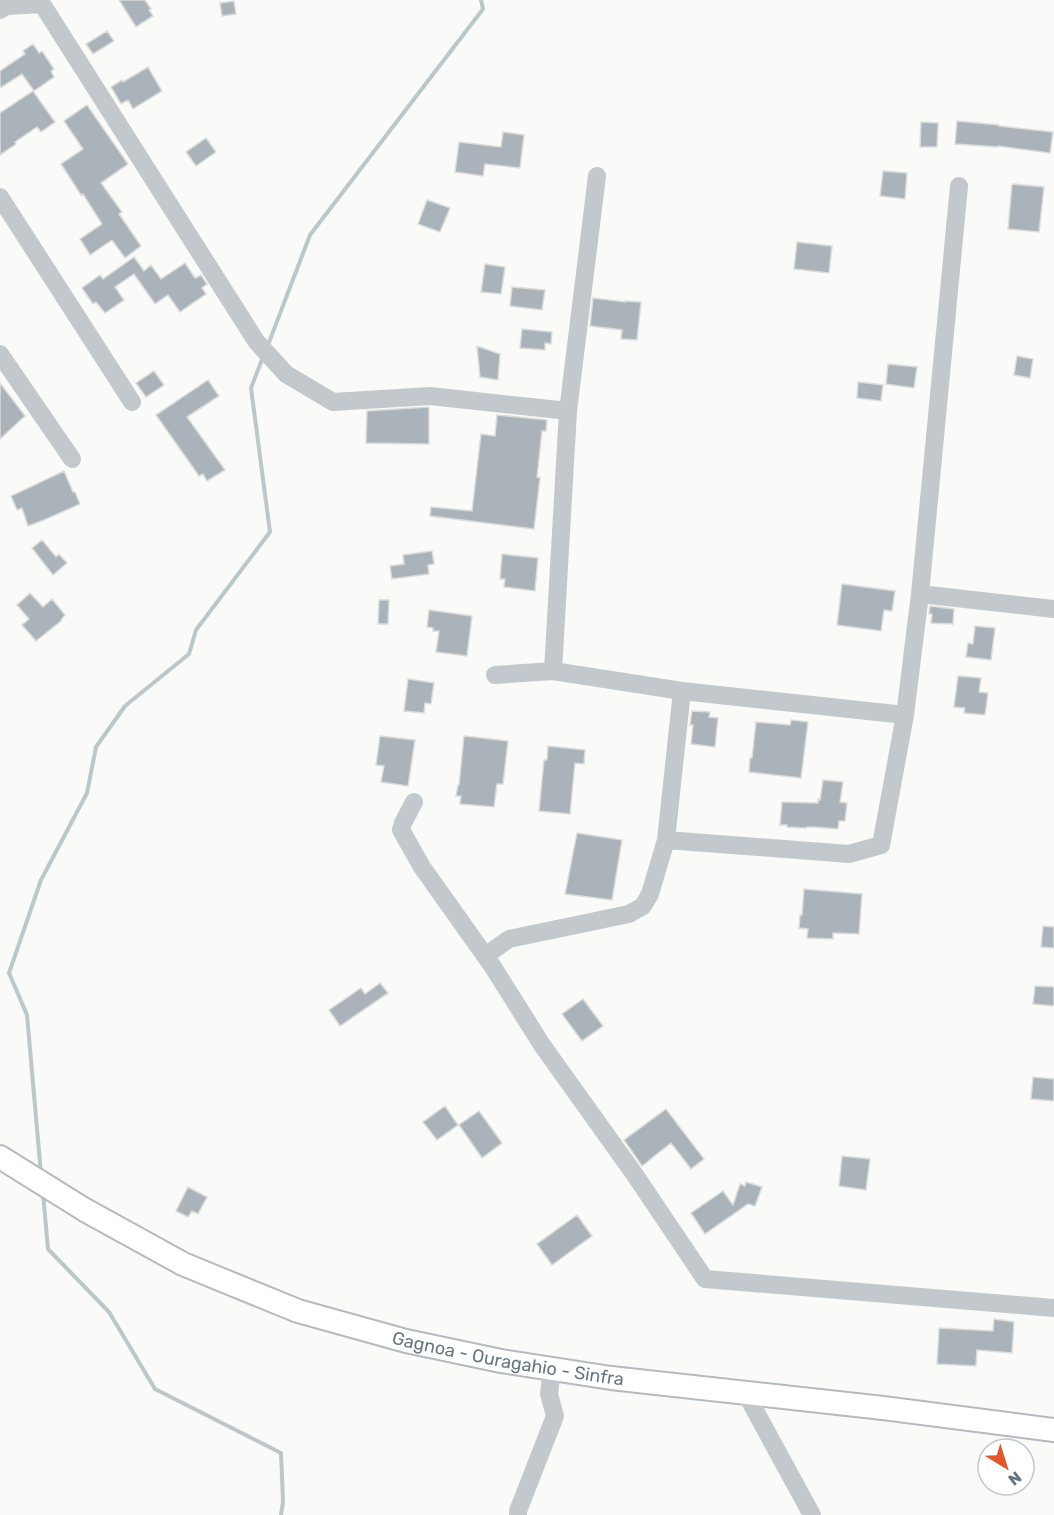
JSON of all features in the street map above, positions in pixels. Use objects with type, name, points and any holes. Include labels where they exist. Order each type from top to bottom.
[{"type":"main road","name":"Gagnoa - Ouragahio - Sinfra","points":[[0,1157],[85,1210],[183,1264],[298,1311],[406,1341],[501,1361],[611,1378],[883,1408],[1054,1430]]},
{"type":"street","points":[[8,5],[42,4],[256,341],[286,374],[333,402],[430,396],[568,411]]},
{"type":"street","points":[[553,671],[568,411],[597,176]]},
{"type":"street","points":[[666,840],[849,854],[881,845],[905,716],[920,594],[959,186]]},
{"type":"street","points":[[0,197],[132,402]]},
{"type":"street","points":[[0,354],[72,459]]},
{"type":"street","points":[[920,594],[1054,609]]},
{"type":"street","points":[[495,675],[553,671],[682,691],[905,716]]},
{"type":"street","points":[[485,956],[509,939],[629,914],[643,906],[650,894],[666,840],[682,691]]},
{"type":"street","points":[[414,802],[401,830],[422,867],[485,956],[542,1045],[635,1175],[705,1279],[1054,1308]]},
{"type":"street","points":[[518,1515],[555,1416],[549,1394],[552,1369]]},
{"type":"street","points":[[746,1394],[812,1515]]},
{"type":"building","points":[[119,0],[145,0],[153,16],[136,27]]},
{"type":"building","points":[[234,1],[236,14],[222,16],[220,3]]},
{"type":"building","points":[[107,31],[114,41],[93,54],[86,44]]},
{"type":"building","points":[[33,44],[39,53],[42,51],[54,69],[51,71],[54,77],[34,91],[22,74],[0,88],[0,71],[25,54],[23,51]]},
{"type":"building","points":[[148,67],[162,91],[133,109],[128,100],[121,104],[111,87]]},
{"type":"building","points":[[33,91],[55,122],[41,132],[37,127],[0,155],[0,113]]},
{"type":"building","points":[[87,105],[128,164],[101,183],[122,212],[119,214],[141,246],[125,258],[112,240],[90,255],[80,239],[102,224],[61,164],[83,149],[64,121]]},
{"type":"building","points":[[957,121],[1053,132],[1050,153],[998,146],[955,144]]},
{"type":"building","points":[[921,122],[938,123],[937,147],[920,147]]},
{"type":"building","points":[[503,132],[524,135],[520,168],[485,164],[483,176],[455,172],[459,142],[501,147]]},
{"type":"building","points":[[206,138],[216,152],[196,166],[186,152]]},
{"type":"building","points":[[883,171],[907,173],[905,199],[880,196]]},
{"type":"building","points":[[1012,184],[1044,187],[1039,232],[1008,229]]},
{"type":"building","points":[[427,200],[450,208],[440,232],[418,224]]},
{"type":"building","points":[[797,242],[832,246],[829,273],[794,269]]},
{"type":"building","points":[[134,257],[144,271],[151,265],[161,279],[185,263],[195,278],[201,275],[207,284],[202,288],[206,294],[180,312],[168,295],[155,304],[134,274],[115,287],[124,300],[105,313],[96,302],[93,304],[82,288],[100,275],[103,279]]},
{"type":"building","points":[[485,264],[505,267],[501,294],[481,292]]},
{"type":"building","points":[[512,287],[545,290],[542,310],[510,306]]},
{"type":"building","points":[[593,298],[641,302],[637,340],[621,339],[622,330],[590,326]]},
{"type":"building","points":[[522,329],[552,332],[551,344],[545,343],[545,350],[520,348]]},
{"type":"building","points":[[477,346],[500,354],[498,380],[480,377]]},
{"type":"building","points":[[1017,356],[1033,359],[1030,378],[1014,375]]},
{"type":"building","points":[[888,364],[917,367],[914,388],[886,384]]},
{"type":"building","points":[[154,371],[164,385],[146,397],[136,383]]},
{"type":"building","points":[[208,380],[219,396],[187,417],[225,470],[207,481],[203,474],[199,476],[156,415]]},
{"type":"building","points":[[858,382],[883,385],[881,401],[857,398]]},
{"type":"building","points":[[0,383],[25,416],[0,439]]},
{"type":"building","points":[[429,407],[429,444],[366,443],[367,411]]},
{"type":"building","points":[[497,415],[547,420],[546,431],[542,431],[537,477],[540,478],[534,529],[430,516],[431,507],[472,511],[481,434],[495,436]]},
{"type":"building","points":[[64,471],[80,504],[28,526],[22,508],[17,510],[11,496]]},
{"type":"building","points":[[42,540],[56,557],[59,554],[67,563],[53,575],[32,548]]},
{"type":"building","points":[[432,551],[434,564],[428,565],[429,574],[392,579],[390,566],[404,564],[403,555]]},
{"type":"building","points":[[502,554],[538,558],[535,591],[504,587],[505,579],[500,579]]},
{"type":"building","points":[[842,584],[895,591],[892,611],[884,610],[881,631],[837,625]]},
{"type":"building","points":[[30,593],[43,607],[52,599],[65,615],[36,641],[22,625],[29,619],[17,605]]},
{"type":"building","points":[[379,600],[389,600],[388,624],[378,624]]},
{"type":"building","points":[[930,606],[954,609],[953,624],[931,623]]},
{"type":"building","points":[[429,610],[472,616],[467,656],[436,652],[439,631],[433,631],[433,628],[427,627]]},
{"type":"building","points":[[975,626],[995,628],[991,660],[966,657],[968,643],[973,644]]},
{"type":"building","points":[[958,676],[981,678],[979,692],[988,693],[985,715],[964,713],[965,708],[954,707]]},
{"type":"building","points":[[408,679],[434,683],[431,704],[425,703],[424,713],[404,711]]},
{"type":"building","points":[[692,711],[710,712],[709,717],[718,718],[715,747],[691,744]]},
{"type":"building","points":[[791,720],[808,722],[801,778],[749,772],[756,722],[790,725]]},
{"type":"building","points":[[380,736],[415,740],[408,786],[381,782],[384,766],[376,765]]},
{"type":"building","points":[[464,736],[508,741],[503,784],[497,784],[494,807],[460,804],[461,796],[456,796]]},
{"type":"building","points":[[548,746],[585,750],[584,764],[575,763],[570,814],[539,811],[544,760],[547,760]]},
{"type":"building","points":[[823,780],[843,782],[840,802],[847,803],[845,821],[839,821],[838,829],[780,825],[782,802],[818,803]]},
{"type":"building","points":[[577,833],[622,840],[612,900],[565,894]]},
{"type":"building","points":[[804,889],[862,894],[859,934],[833,933],[833,939],[807,938],[808,929],[799,928]]},
{"type":"building","points":[[1043,926],[1054,927],[1054,948],[1041,947]]},
{"type":"building","points":[[380,983],[388,993],[340,1026],[329,1010],[361,988],[365,994]]},
{"type":"building","points":[[1035,986],[1054,987],[1054,1006],[1033,1004]]},
{"type":"building","points":[[583,999],[603,1026],[582,1041],[562,1014]]},
{"type":"building","points":[[1033,1077],[1054,1079],[1054,1101],[1031,1099]]},
{"type":"building","points":[[445,1106],[458,1125],[437,1140],[423,1122]]},
{"type":"building","points":[[666,1109],[704,1159],[691,1169],[671,1143],[642,1166],[624,1140]]},
{"type":"building","points":[[479,1111],[502,1143],[482,1158],[459,1125]]},
{"type":"building","points":[[842,1156],[870,1159],[866,1190],[839,1186]]},
{"type":"building","points":[[746,1182],[762,1187],[755,1206],[748,1204],[705,1234],[691,1213],[723,1191],[733,1205],[740,1184],[745,1186]]},
{"type":"building","points":[[188,1187],[207,1197],[198,1214],[192,1211],[188,1217],[176,1211]]},
{"type":"building","points":[[577,1215],[592,1236],[552,1265],[537,1244]]},
{"type":"building","points":[[994,1319],[1014,1322],[1012,1353],[977,1350],[976,1366],[937,1364],[939,1328],[993,1331]]},
{"type":"waterway","points":[[268,345],[310,235],[483,9],[481,0]]},
{"type":"waterway","points":[[41,1174],[27,1015],[9,973],[41,880],[87,793],[96,747],[125,706],[189,654],[196,630],[270,532],[251,388],[263,357]]},
{"type":"waterway","points":[[43,1193],[48,1249],[109,1312],[155,1389],[281,1453],[283,1502],[281,1515]]}]
